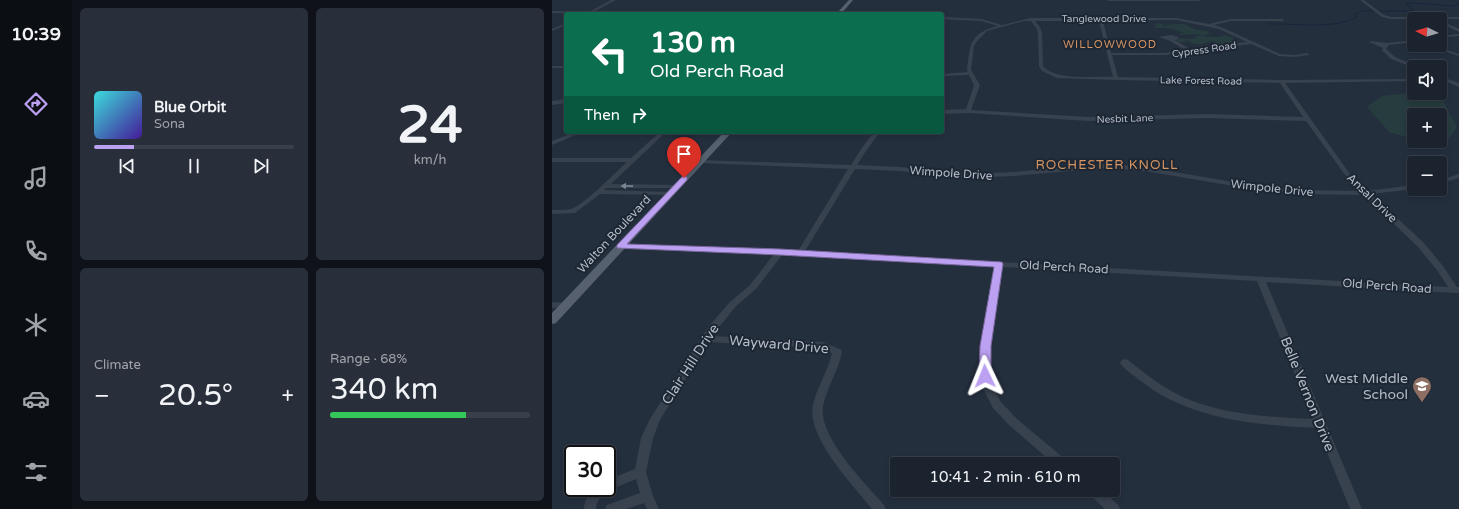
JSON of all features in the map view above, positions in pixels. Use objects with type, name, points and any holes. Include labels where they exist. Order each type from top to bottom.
[{"type":"main road","points":[[840,12],[851,0]]},
{"type":"main road","name":"Walton Boulevard","points":[[552,320],[726,134]]},
{"type":"street","points":[[590,12],[614,0]]},
{"type":"street","points":[[1109,0],[1200,0]]},
{"type":"street","points":[[1362,0],[1383,16],[1381,18],[1385,20],[1407,18]]},
{"type":"street","points":[[552,12],[564,12]]},
{"type":"street","points":[[944,18],[981,20],[1000,25]]},
{"type":"street","points":[[1100,18],[1116,79]]},
{"type":"street","points":[[1447,18],[1459,18]]},
{"type":"street","name":"Tanglewood Drive","points":[[968,111],[977,85],[968,65],[975,40],[986,30],[1000,25],[1031,19],[1176,19],[1209,25],[1279,56],[1307,54]]},
{"type":"street","name":"Lake Forest Road","points":[[1031,19],[1039,29],[1040,63],[1044,70],[1052,75],[1063,78],[1281,82],[1407,80]]},
{"type":"street","points":[[1209,25],[1232,20],[1282,20]]},
{"type":"street","points":[[552,30],[564,25]]},
{"type":"street","points":[[1447,25],[1459,31]]},
{"type":"street","points":[[1447,36],[1459,35]]},
{"type":"street","points":[[1172,40],[1189,51]]},
{"type":"street","name":"Cypress Road","points":[[1109,54],[1154,55],[1250,42]]},
{"type":"street","points":[[1407,42],[1386,45],[1385,52],[1388,55],[1407,64]]},
{"type":"street","points":[[1447,52],[1459,55]]},
{"type":"street","points":[[1451,53],[1448,55],[1459,59]]},
{"type":"street","points":[[552,67],[564,67]]},
{"type":"street","points":[[944,75],[971,73]]},
{"type":"street","points":[[1447,80],[1459,85]]},
{"type":"street","name":"Ansal Drive","points":[[1281,82],[1350,178],[1420,244],[1457,290]]},
{"type":"street","points":[[552,103],[564,101]]},
{"type":"street","name":"Nesbit Lane","points":[[944,112],[968,111],[1088,119],[1202,116],[1308,119]]},
{"type":"street","points":[[552,143],[575,134]]},
{"type":"street","points":[[552,212],[572,211],[579,207],[605,186],[661,134]]},
{"type":"street","points":[[800,253],[875,134]]},
{"type":"street","points":[[552,160],[632,160]]},
{"type":"street","name":"Wimpole Drive","points":[[701,161],[853,167],[968,176],[1007,175],[1105,166],[1145,169],[1279,191],[1365,193],[1407,189]]},
{"type":"street","points":[[1447,180],[1459,176]]},
{"type":"street","points":[[605,186],[676,187]]},
{"type":"street","points":[[598,192],[669,194]]},
{"type":"street","name":"Old Perch Road","points":[[620,247],[800,253],[1457,290]]},
{"type":"street","name":"Clair Hill Drive","points":[[653,509],[647,496],[640,472],[647,438],[655,419],[705,339],[724,313],[752,286],[780,252]]},
{"type":"street","points":[[999,264],[984,362],[988,388],[997,405],[1013,422],[1054,457]]},
{"type":"street","name":"Belle Vernon Drive","points":[[1260,278],[1356,509]]},
{"type":"street","points":[[552,305],[566,305]]},
{"type":"street","name":"Wayward Drive","points":[[705,339],[822,345],[837,351],[836,360],[824,386],[817,413],[819,426],[832,451],[880,509]]},
{"type":"street","points":[[1125,363],[1143,380],[1172,397],[1203,410],[1239,419],[1320,424]]},
{"type":"street","points":[[616,482],[640,472]]},
{"type":"street","points":[[611,509],[647,496]]},
{"type":"street","points":[[590,509],[590,504],[594,497]]},
{"type":"street","points":[[1101,497],[1114,509]]},
{"type":"green space","points":[[1158,23],[1163,24],[1164,26],[1184,24],[1195,29],[1211,32],[1204,36],[1196,34],[1180,35],[1180,33],[1185,33],[1169,28],[1155,28],[1156,25],[1153,25]]},
{"type":"green space","points":[[1225,35],[1234,38],[1233,40],[1238,42],[1235,44],[1225,42],[1227,45],[1213,47],[1212,46],[1215,44],[1212,41],[1202,44],[1192,44],[1186,40],[1186,42],[1178,42],[1176,39],[1192,39],[1198,36],[1220,37]]},
{"type":"green space","points":[[1407,93],[1407,100],[1443,100],[1457,127],[1447,141],[1447,108],[1407,108],[1407,137],[1389,132],[1367,107],[1382,96]]},
{"type":"waterway","points":[[1379,11],[1414,11],[1406,4],[1411,3],[1455,6],[1459,4]]},
{"type":"waterway","points":[[1355,16],[1355,14],[1362,11],[1373,11]]},
{"type":"waterway","points":[[1269,24],[1325,25],[1347,21],[1357,17]]},
{"type":"place","name":"West Middle School","points":[[1422,403]]},
{"type":"district","name":"WILLOWWOOD","points":[[1110,44]]},
{"type":"district","name":"ROCHESTER KNOLL","points":[[1107,164]]},
{"type":"route","points":[[684,178],[620,247],[780,252],[999,264],[984,362],[985,376]]}]
